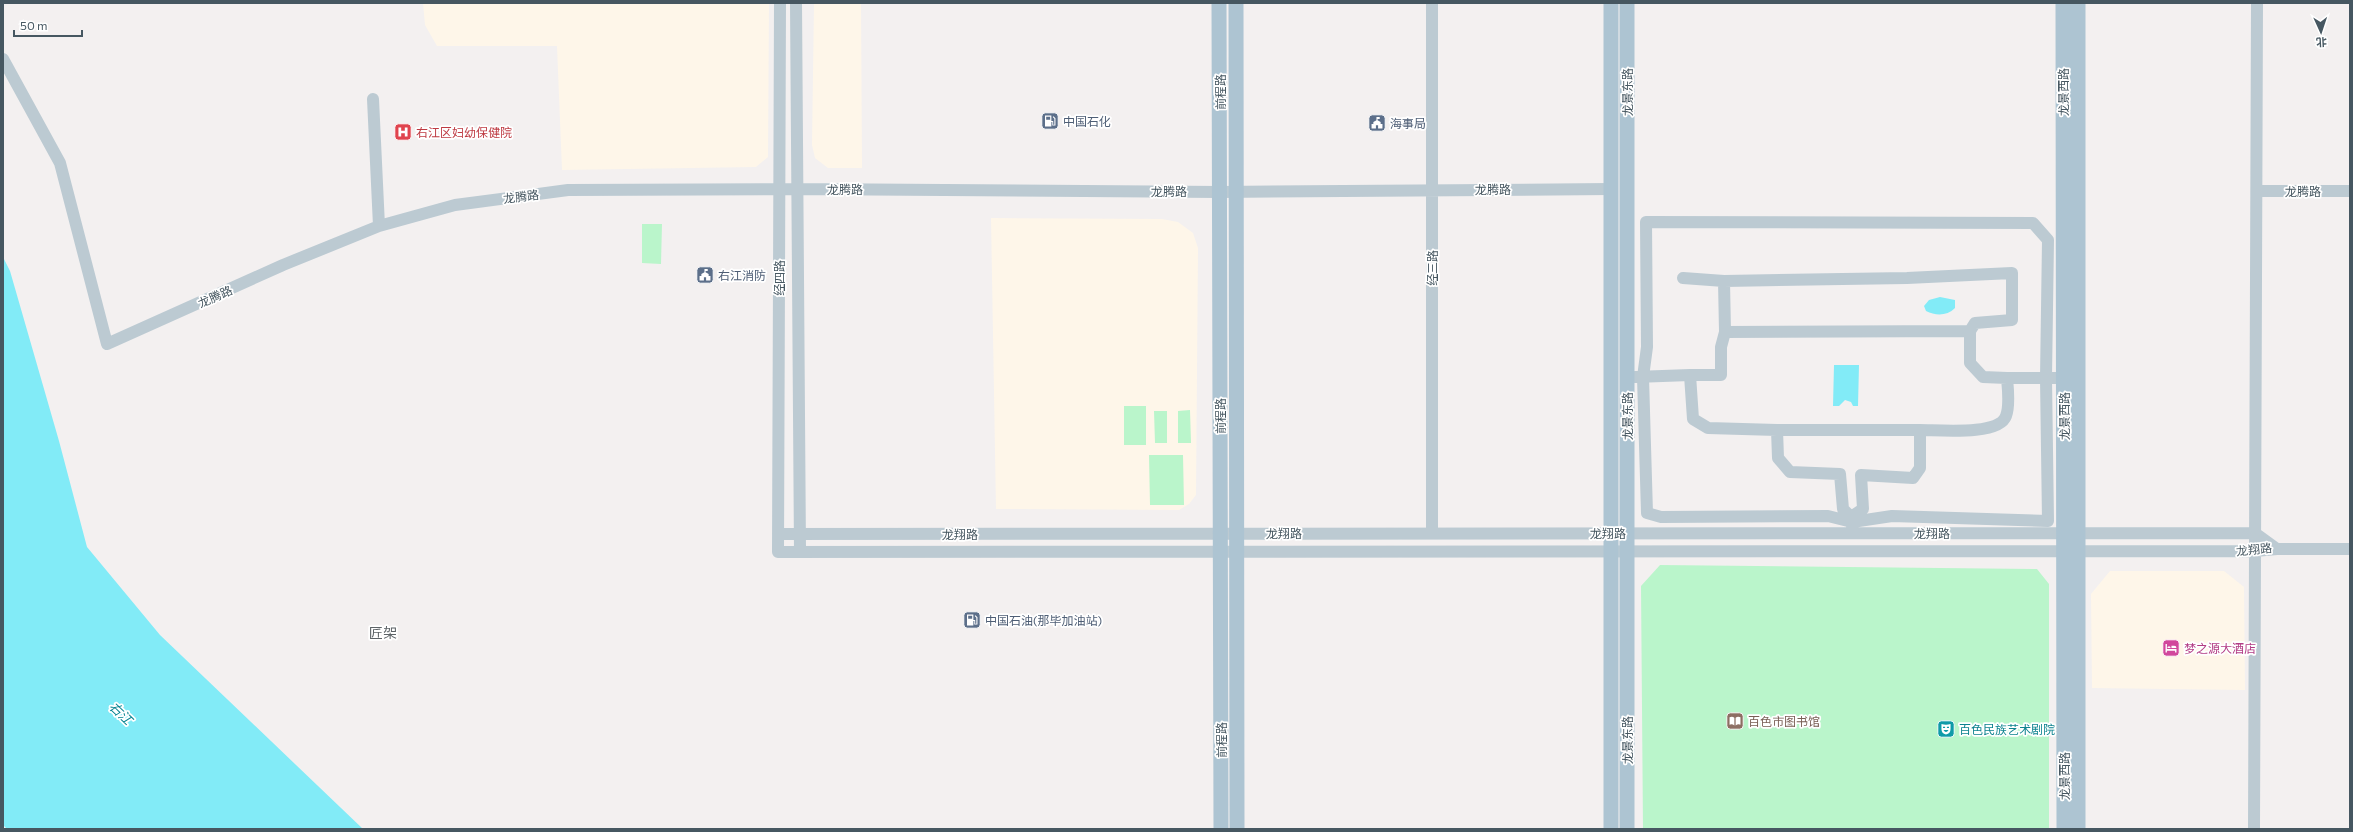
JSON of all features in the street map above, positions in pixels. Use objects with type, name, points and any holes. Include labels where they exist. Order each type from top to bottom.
[{"type":"main road","name":"前程路","points":[[1220,3],[1221,829]]},
{"type":"main road","name":"前程路","points":[[1236,3],[1237,829]]},
{"type":"main road","name":"龙景东路","points":[[1611,3],[1611,829]]},
{"type":"main road","name":"龙景东路","points":[[1627,3],[1627,829]]},
{"type":"main road","name":"龙景西路","points":[[2063,3],[2064,378],[2071,533]]},
{"type":"main road","name":"龙景西路","points":[[2078,3],[2071,533],[2078,829]]},
{"type":"main road","name":"龙景西路","points":[[2064,829],[2071,552]]},
{"type":"street","name":"经四路","points":[[778,552],[780,3]]},
{"type":"street","name":"经四路","points":[[796,3],[800,552]]},
{"type":"street","name":"经三路","points":[[1432,3],[1432,533]]},
{"type":"street","points":[[2254,829],[2258,3]]},
{"type":"street","name":"龙腾路","points":[[3,59],[60,163],[106,344],[283,265],[379,226],[455,205],[568,190],[797,189],[1220,192],[1611,189]]},
{"type":"street","points":[[372,99],[379,226]]},
{"type":"street","name":"龙腾路","points":[[2257,191],[2350,191]]},
{"type":"street","points":[[1646,222],[2033,223],[2048,240],[2046,378],[2048,521],[1892,516],[1852,524],[1828,516],[1661,517],[1647,513],[1643,377],[1647,347],[1646,222]]},
{"type":"street","points":[[1683,278],[1724,281],[1907,278],[2012,274],[2012,320],[1976,323],[1970,331],[1970,364],[1983,377],[2064,378]]},
{"type":"street","points":[[1627,378],[1690,374],[1721,375],[1720,346],[1725,332],[1724,281]]},
{"type":"street","points":[[1725,332],[1970,331]]},
{"type":"street","points":[[1690,374],[1691,411],[1693,419],[1699,424],[1708,428],[1777,430],[1988,429],[2000,424],[2006,416],[2007,378]]},
{"type":"street","points":[[1777,430],[1778,458],[1790,472],[1840,474],[1843,509],[1852,524]]},
{"type":"street","points":[[1852,524],[1863,508],[1861,475],[1913,478],[1918,473],[1920,468],[1920,430]]},
{"type":"street","name":"龙翔路","points":[[778,534],[1627,533],[1852,524],[2071,533],[2256,533],[2277,549]]},
{"type":"street","points":[[2277,549],[2350,549]]},
{"type":"street","name":"龙翔路","points":[[778,552],[2071,552],[2256,551],[2277,549]]},
{"type":"shaded area","points":[[423,3],[769,3],[768,157],[756,167],[562,170],[557,46],[437,46],[425,25]]},
{"type":"shaded area","points":[[814,3],[861,3],[862,168],[828,168],[815,158],[812,145]]},
{"type":"shaded area","points":[[991,218],[1162,219],[1178,222],[1193,233],[1198,248],[1196,495],[1189,504],[1179,510],[996,509]]},
{"type":"shaded area","points":[[2110,571],[2224,571],[2244,587],[2245,690],[2092,688],[2091,594]]},
{"type":"green space","points":[[642,224],[662,224],[661,264],[642,263]]},
{"type":"green space","points":[[1124,406],[1146,406],[1146,445],[1124,445]]},
{"type":"green space","points":[[1190,410],[1191,443],[1178,443],[1178,411]]},
{"type":"green space","points":[[1154,411],[1167,411],[1167,443],[1155,443]]},
{"type":"green space","points":[[1149,455],[1183,455],[1184,505],[1150,505]]},
{"type":"green space","points":[[1660,565],[2037,569],[2049,584],[2049,829],[1643,829],[1641,586]]},
{"type":"water","name":"右江","points":[[3,257],[10,271],[59,441],[87,547],[160,635],[363,829],[7,829],[3,825]]},
{"type":"water","points":[[1940,297],[1955,300],[1955,308],[1945,314],[1934,314],[1926,311],[1924,306],[1929,300]]},
{"type":"water","points":[[1834,365],[1859,365],[1858,406],[1853,406],[1851,402],[1845,400],[1839,406],[1833,406]]},
{"type":"place","name":"中国石化","points":[[1050,121]]},
{"type":"place","name":"海事局","points":[[1377,123]]},
{"type":"place","name":"右江区妇幼保健院","points":[[403,132]]},
{"type":"place","name":"右江消防","points":[[705,275]]},
{"type":"place","name":"中国石油(那毕加油站)","points":[[972,620]]},
{"type":"place","name":"梦之源大酒店","points":[[2171,648]]},
{"type":"place","name":"百色市图书馆","points":[[1735,721]]},
{"type":"place","name":"百色民族艺术剧院","points":[[1946,729]]},
{"type":"district","name":"匠架","points":[[383,632]]}]
